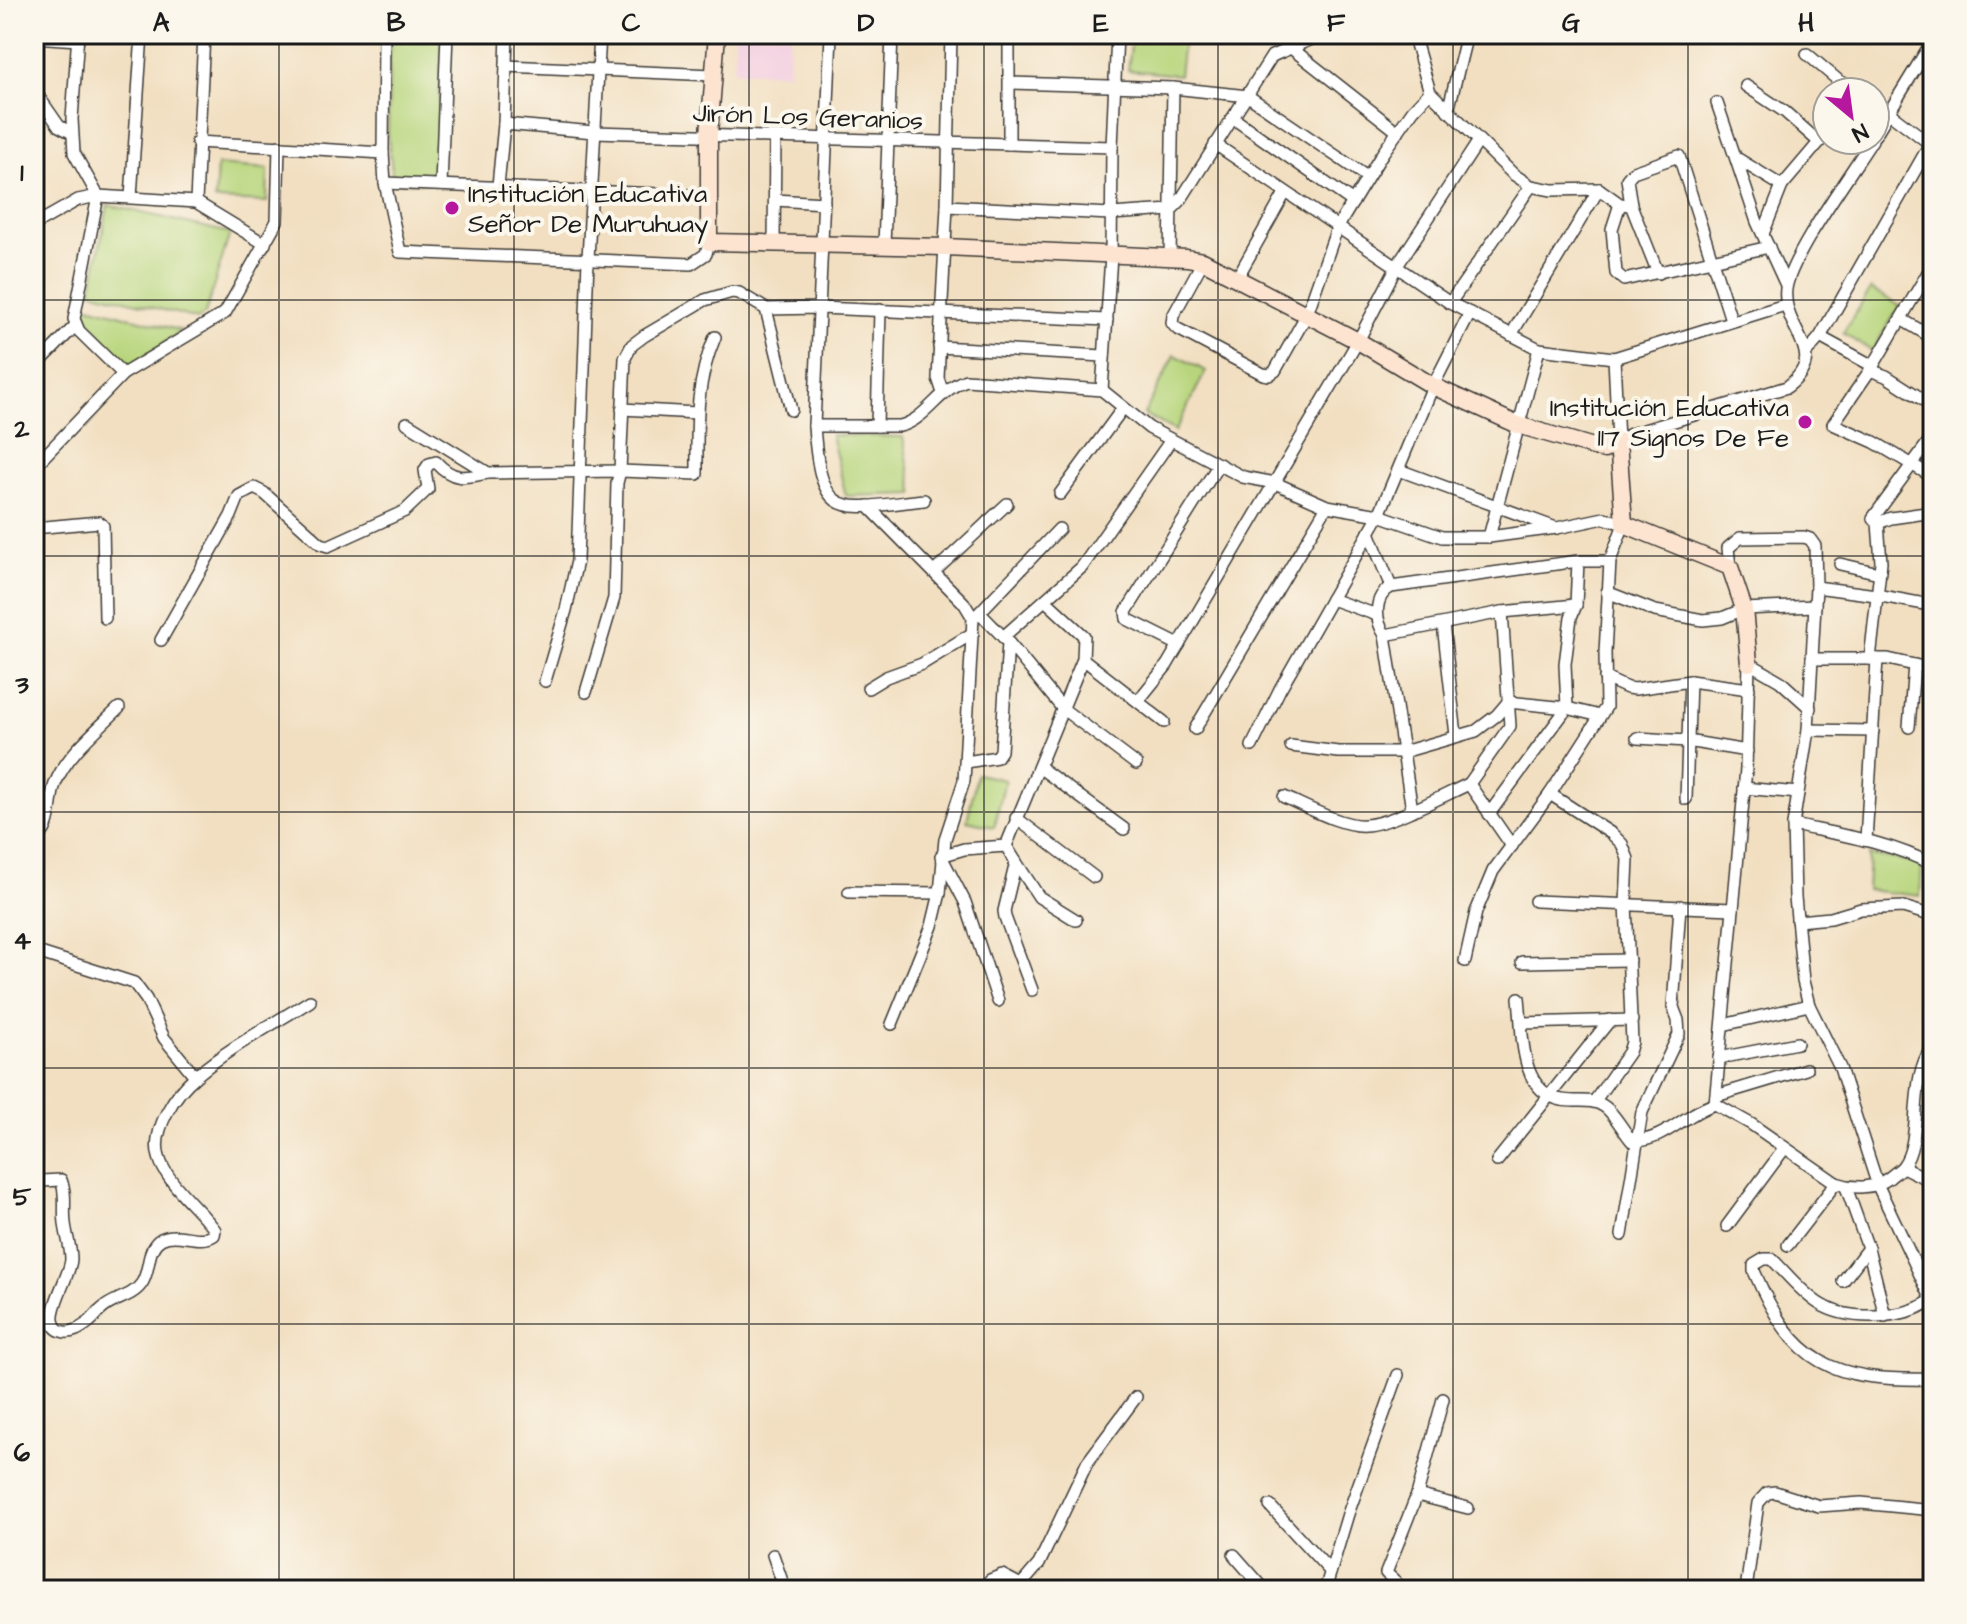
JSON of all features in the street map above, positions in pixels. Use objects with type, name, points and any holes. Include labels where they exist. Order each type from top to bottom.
[{"type":"street","points":[[131,197],[142,34]]},
{"type":"street","points":[[196,202],[204,34]]},
{"type":"street","points":[[384,34],[385,183],[400,252],[691,264],[706,254],[709,242],[709,134],[717,34]]},
{"type":"street","points":[[441,185],[447,34]]},
{"type":"street","points":[[498,186],[507,34]]},
{"type":"street","points":[[545,681],[577,561],[600,34]]},
{"type":"street","points":[[831,34],[814,426],[817,463],[829,496],[840,505],[853,507],[924,500]]},
{"type":"street","points":[[884,246],[892,34]]},
{"type":"street","points":[[943,393],[938,378],[947,206],[951,34]]},
{"type":"street","points":[[1009,34],[1009,144]]},
{"type":"street","points":[[1102,390],[1111,256],[1117,34]]},
{"type":"street","points":[[1284,34],[1291,48],[1398,132]]},
{"type":"street","points":[[947,206],[1111,214],[1171,210],[1180,201],[1272,56],[1323,34]]},
{"type":"street","points":[[1413,34],[1430,92],[1478,142],[1531,186],[1552,190],[1599,189],[1625,205],[1658,273]]},
{"type":"street","points":[[1448,111],[1467,34]]},
{"type":"street","points":[[34,37],[78,37],[72,133],[74,153],[98,196],[74,313],[75,326],[123,374]]},
{"type":"street","points":[[1891,109],[1933,40]]},
{"type":"street","points":[[1807,54],[1833,76]]},
{"type":"street","points":[[506,66],[713,75]]},
{"type":"street","points":[[1011,83],[1173,88],[1248,96],[1367,177]]},
{"type":"street","points":[[1746,86],[1811,129]]},
{"type":"street","points":[[1170,257],[1173,88]]},
{"type":"street","points":[[34,90],[59,126],[72,133]]},
{"type":"street","points":[[1203,261],[1172,323],[1176,328],[1269,375],[1275,371],[1307,314],[1337,228],[1367,177],[1430,92]]},
{"type":"street","points":[[1717,103],[1763,234],[1786,285]]},
{"type":"street","points":[[1807,352],[1820,337],[1932,143],[1891,113]]},
{"type":"street","points":[[1233,118],[1353,202]]},
{"type":"street","name":"Jirón Los Geranios","points":[[504,124],[594,132],[1112,147]]},
{"type":"street","points":[[774,243],[775,137]]},
{"type":"street","points":[[197,142],[383,153]]},
{"type":"street","points":[[1138,701],[1167,665],[1358,341],[1397,266],[1478,142]]},
{"type":"street","points":[[1215,144],[1450,303],[1539,349],[1614,358],[1785,305]]},
{"type":"street","points":[[34,467],[123,374],[225,313],[277,221],[279,146]]},
{"type":"street","points":[[1763,234],[1782,186],[1811,151]]},
{"type":"street","points":[[1731,320],[1713,260],[1679,156],[1629,175],[1625,205],[1612,229],[1616,273],[1624,280],[1658,273],[1713,260],[1769,247]]},
{"type":"street","points":[[709,242],[945,247],[1203,261],[1358,341],[1433,386],[1518,425],[1604,450],[1631,434],[1787,387],[1797,379],[1806,364],[1807,352],[1785,305],[1786,285],[1798,257],[1862,156]]},
{"type":"street","points":[[1737,159],[1782,186]]},
{"type":"street","points":[[385,183],[709,196]]},
{"type":"street","points":[[1450,303],[1531,186]]},
{"type":"street","points":[[1511,335],[1599,189]]},
{"type":"street","points":[[1237,278],[1285,193]]},
{"type":"street","points":[[34,225],[78,200],[98,196],[196,202],[265,244]]},
{"type":"street","points":[[775,200],[824,203]]},
{"type":"street","points":[[1933,264],[1872,368],[1833,424],[1874,442],[1933,477]]},
{"type":"street","points":[[586,692],[614,598],[625,358],[632,345],[644,336],[705,300],[732,292],[766,309],[820,308],[1107,320]]},
{"type":"street","points":[[766,309],[791,410]]},
{"type":"street","points":[[877,426],[880,310]]},
{"type":"street","points":[[1252,746],[1379,515],[1433,386],[1470,313]]},
{"type":"street","points":[[1901,319],[1933,338]]},
{"type":"street","points":[[34,368],[75,326]]},
{"type":"street","points":[[161,640],[231,516],[239,496],[254,488],[264,493],[321,544],[328,546],[405,511],[428,489],[425,470],[429,464],[436,462],[446,473],[465,478],[488,473],[620,471],[697,474],[697,413],[703,365],[715,337]]},
{"type":"street","points":[[1820,337],[1933,406]]},
{"type":"street","points":[[939,347],[1104,356]]},
{"type":"street","points":[[1489,537],[1539,349]]},
{"type":"street","points":[[1465,961],[1476,912],[1493,871],[1550,794],[1606,707],[1610,561],[1624,524],[1614,358]]},
{"type":"street","points":[[814,426],[910,423],[953,384],[966,380],[1102,390],[1149,428],[1171,440],[1243,477],[1275,483],[1327,506],[1379,515],[1442,537],[1489,537],[1604,518],[1730,567]]},
{"type":"street","points":[[1060,494],[1123,408]]},
{"type":"street","points":[[622,409],[697,413]]},
{"type":"street","points":[[407,423],[488,473]]},
{"type":"street","points":[[1866,840],[1873,731],[1876,595],[1881,545],[1878,523],[1873,518],[1933,436]]},
{"type":"street","points":[[966,762],[997,757],[1001,751],[1006,640],[1082,567],[1171,440]]},
{"type":"street","points":[[1179,645],[1127,619],[1126,612],[1219,464]]},
{"type":"street","points":[[1399,470],[1557,528]]},
{"type":"street","points":[[934,572],[1007,504]]},
{"type":"street","points":[[868,506],[964,603],[1006,640],[1063,709],[1136,764]]},
{"type":"street","points":[[1195,729],[1327,506]]},
{"type":"street","points":[[1878,523],[1933,512]]},
{"type":"street","points":[[34,526],[99,522],[103,526],[105,618]]},
{"type":"street","points":[[892,1024],[932,926],[940,893],[941,856],[964,781],[973,633],[977,615],[1059,529]]},
{"type":"street","points":[[1369,532],[1391,587]]},
{"type":"street","points":[[1716,1100],[1747,751],[1749,689],[1748,631],[1730,567],[1728,548],[1740,538],[1804,537],[1815,546],[1816,587],[1808,730],[1793,825],[1803,981],[1809,1005],[1840,1068],[1878,1186],[1932,1300],[1915,1311],[1885,1316],[1838,1311],[1818,1303],[1772,1259],[1764,1259],[1754,1265],[1754,1271],[1770,1309],[1795,1344],[1832,1368],[1865,1377],[1933,1379]]},
{"type":"street","points":[[1412,810],[1385,635],[1377,615],[1381,596],[1391,587],[1578,561],[1610,561]]},
{"type":"street","points":[[1489,814],[1567,708],[1565,664],[1576,605],[1578,561]]},
{"type":"street","points":[[1840,564],[1879,573]]},
{"type":"street","points":[[1812,659],[1873,659],[1931,669],[1932,608],[1876,595],[1816,587]]},
{"type":"street","points":[[1607,592],[1663,613],[1703,620],[1722,618],[1744,609],[1815,606]]},
{"type":"street","points":[[1331,599],[1377,615]]},
{"type":"street","points":[[1006,846],[1083,659],[1084,636],[1045,600]]},
{"type":"street","points":[[1385,635],[1502,612],[1576,605]]},
{"type":"street","points":[[1284,797],[1348,823],[1366,826],[1412,810],[1469,784],[1510,726],[1502,612]]},
{"type":"street","points":[[1443,625],[1456,735]]},
{"type":"street","points":[[868,688],[886,677],[922,664],[973,633]]},
{"type":"street","points":[[1083,659],[1164,722]]},
{"type":"street","points":[[1749,663],[1780,681],[1810,708]]},
{"type":"street","points":[[1909,727],[1914,665]]},
{"type":"street","points":[[1605,678],[1635,689],[1690,681],[1749,689]]},
{"type":"street","points":[[1686,799],[1690,681]]},
{"type":"street","points":[[1508,702],[1567,708],[1600,716]]},
{"type":"street","points":[[1291,746],[1338,752],[1403,752],[1476,731],[1508,702]]},
{"type":"street","points":[[34,840],[45,829],[55,784],[66,765],[119,708]]},
{"type":"street","points":[[1808,730],[1873,731]]},
{"type":"street","points":[[1637,738],[1687,741],[1747,751]]},
{"type":"street","points":[[1039,767],[1124,829]]},
{"type":"street","points":[[1469,784],[1512,846]]},
{"type":"street","points":[[1744,788],[1798,793]]},
{"type":"street","points":[[1550,794],[1612,834],[1622,844],[1628,859],[1626,903],[1632,1042],[1629,1052],[1594,1102]]},
{"type":"street","points":[[1016,818],[1094,877]]},
{"type":"street","points":[[1793,825],[1866,840],[1903,851],[1933,865]]},
{"type":"street","points":[[941,856],[964,849],[1006,846]]},
{"type":"street","points":[[1006,846],[1039,897],[1076,920]]},
{"type":"street","points":[[941,856],[965,902],[998,1001]]},
{"type":"street","points":[[1016,862],[1004,911],[1032,990]]},
{"type":"street","points":[[849,892],[940,893]]},
{"type":"street","points":[[1535,901],[1733,909]]},
{"type":"street","points":[[1622,1235],[1642,1112],[1679,1034],[1673,1007],[1680,906]]},
{"type":"street","points":[[1797,921],[1831,918],[1861,909],[1903,907],[1933,916]]},
{"type":"street","points":[[34,951],[134,983],[146,999],[164,1038],[195,1076]]},
{"type":"street","points":[[1522,962],[1629,960]]},
{"type":"street","points":[[1519,998],[1526,1064],[1534,1081],[1560,1100],[1594,1102],[1607,1108],[1632,1141],[1657,1138],[1716,1100],[1806,1069]]},
{"type":"street","points":[[34,1176],[41,1181],[61,1180],[65,1188],[65,1222],[71,1259],[52,1317],[56,1328],[72,1332],[92,1320],[103,1307],[132,1293],[142,1283],[155,1244],[163,1237],[204,1239],[214,1235],[215,1230],[203,1213],[168,1174],[159,1158],[157,1143],[165,1116],[195,1076],[310,1001]]},
{"type":"street","points":[[1723,1025],[1809,1005]]},
{"type":"street","points":[[1497,1161],[1610,1020]]},
{"type":"street","points":[[1522,1023],[1632,1020]]},
{"type":"street","points":[[1719,1058],[1797,1043]]},
{"type":"street","points":[[1716,1100],[1841,1185],[1878,1186],[1903,1167],[1912,1135],[1923,1058],[1933,1046]]},
{"type":"street","points":[[1727,1226],[1784,1149]]},
{"type":"street","points":[[1903,1167],[1933,1182]]},
{"type":"street","points":[[1788,1245],[1841,1185]]},
{"type":"street","points":[[1841,1185],[1868,1248],[1885,1316]]},
{"type":"street","points":[[1843,1281],[1868,1248]]},
{"type":"street","points":[[1325,1590],[1398,1375]]},
{"type":"street","points":[[983,1590],[995,1576],[1002,1575],[1020,1587],[1039,1564],[1087,1463],[1136,1397]]},
{"type":"street","points":[[1397,1590],[1396,1582],[1386,1573],[1417,1495],[1443,1399]]},
{"type":"street","points":[[1746,1590],[1758,1503],[1767,1493],[1775,1492],[1819,1506],[1861,1503],[1933,1510]]},
{"type":"street","points":[[1417,1495],[1468,1508]]},
{"type":"street","points":[[1270,1506],[1330,1571]]},
{"type":"street","points":[[773,1555],[785,1590]]},
{"type":"street","points":[[1234,1555],[1265,1590]]},
{"type":"shaded area","points":[[735,34],[790,34],[788,73],[734,71]]},
{"type":"green space","points":[[390,34],[442,34],[436,183],[393,182],[388,132]]},
{"type":"green space","points":[[1132,37],[1183,42],[1179,75],[1128,70]]},
{"type":"green space","points":[[217,165],[268,169],[267,202],[215,200]]},
{"type":"green space","points":[[108,205],[230,233],[205,314],[198,319],[91,291]]},
{"type":"green space","points":[[1871,289],[1900,306],[1872,351],[1843,333]]},
{"type":"green space","points":[[85,305],[182,331],[126,369],[81,320]]},
{"type":"green space","points":[[1175,355],[1206,371],[1175,431],[1144,414]]},
{"type":"green space","points":[[831,435],[903,437],[914,494],[846,496]]},
{"type":"green space","points":[[977,774],[1005,780],[994,827],[967,821]]},
{"type":"green space","points":[[1869,855],[1922,863],[1920,896],[1867,890]]},
{"type":"place","name":"Institución Educativa Señor De Muruhuay","points":[[452,208]]},
{"type":"place","name":"Institución Educativa 117 Signos De Fe","points":[[1805,422]]}]
